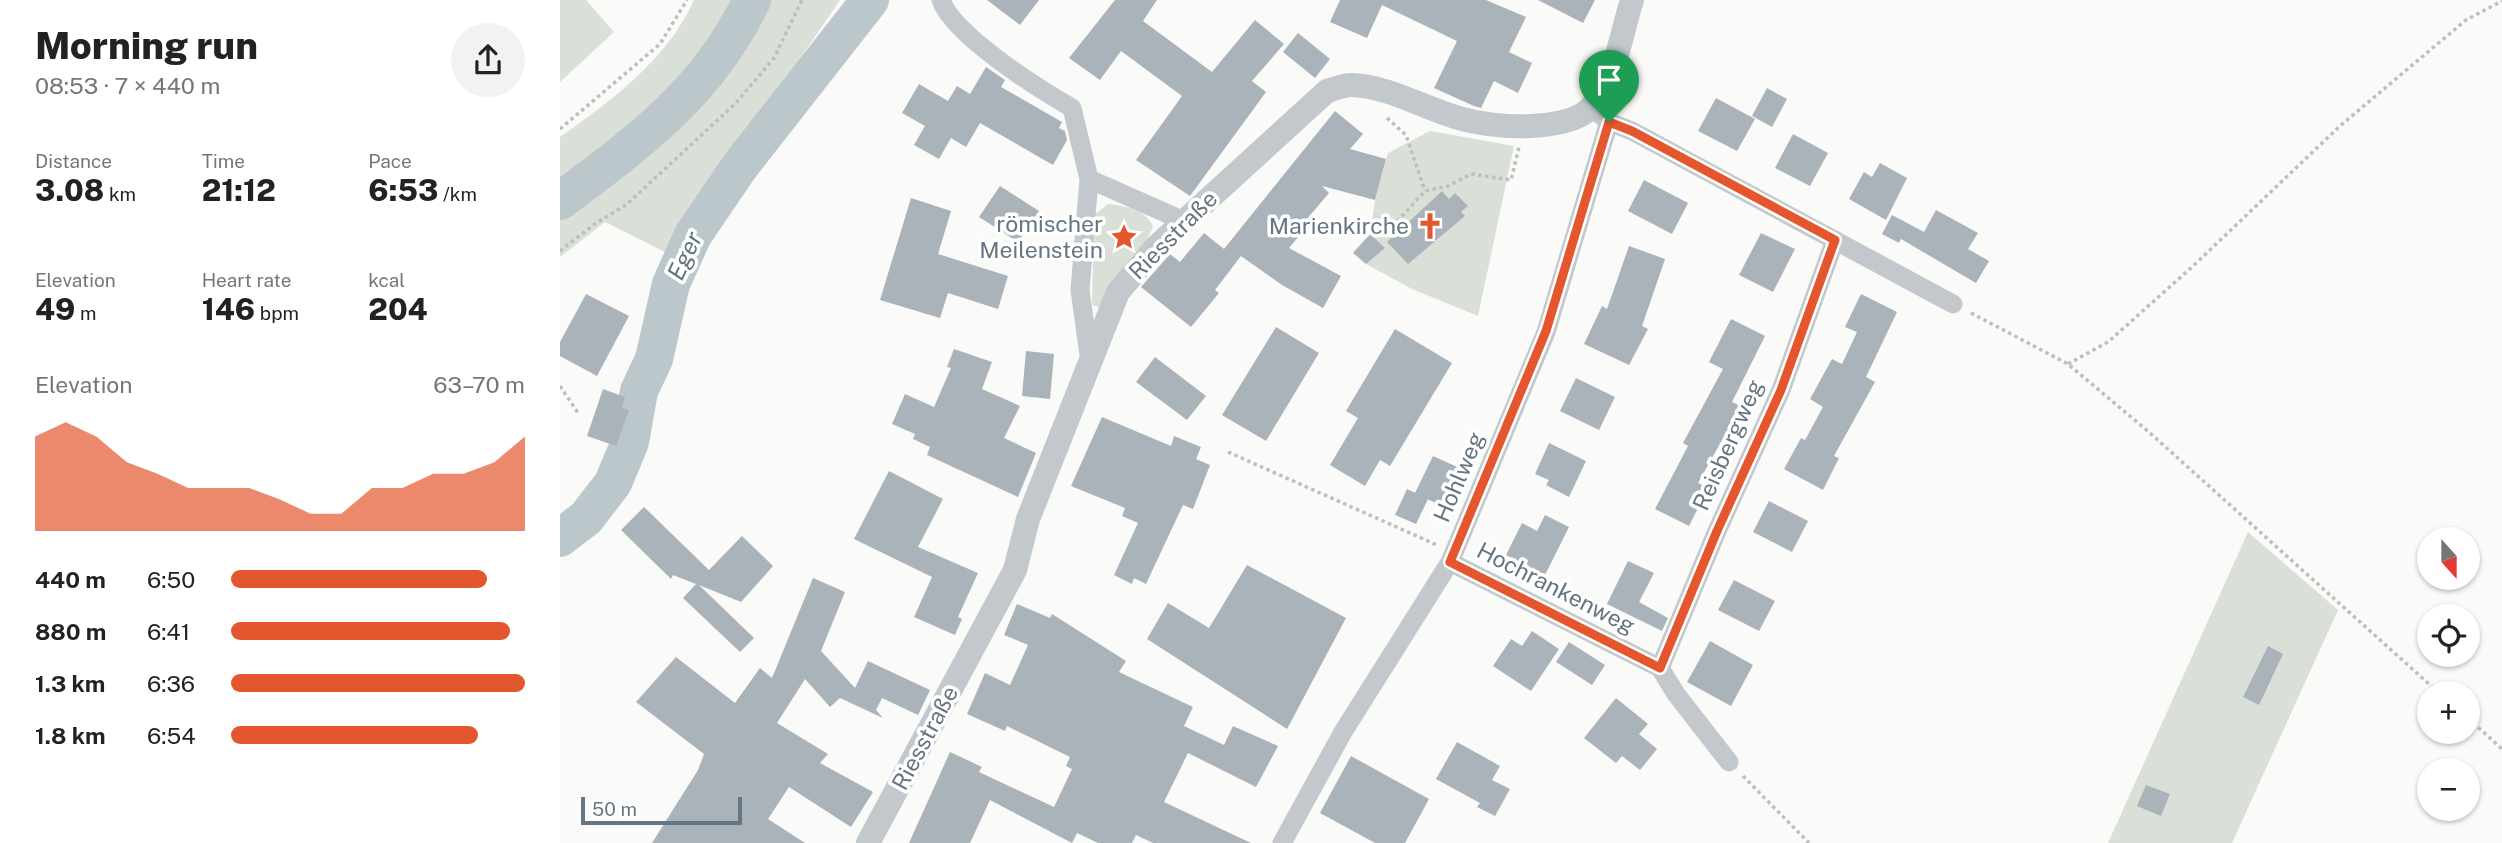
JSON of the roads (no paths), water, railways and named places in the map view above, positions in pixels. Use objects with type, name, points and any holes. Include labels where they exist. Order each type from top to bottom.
[{"type":"street","points":[[941,0],[959,28],[1044,92],[1072,108],[1089,179],[1080,290],[1091,366]]},
{"type":"street","points":[[1632,0],[1600,115],[1953,304]]},
{"type":"street","name":"Riesstraße","points":[[868,843],[1015,570],[1028,519],[1091,366],[1118,292],[1157,246],[1327,91],[1350,85],[1375,89],[1475,122],[1524,125],[1569,122],[1600,115]]},
{"type":"street","name":"Hohlweg","points":[[1282,843],[1336,742],[1450,562],[1546,331],[1600,115]]},
{"type":"street","points":[[1089,179],[1184,221]]},
{"type":"street","name":"Reisbergweg","points":[[1660,668],[1717,531],[1781,390],[1835,240]]},
{"type":"street","name":"Hochrankenweg","points":[[1450,562],[1660,668]]},
{"type":"street","points":[[1660,668],[1676,694],[1729,762]]},
{"type":"waterway","name":"Eger","points":[[560,201],[644,135],[693,88],[715,62],[752,0]]},
{"type":"waterway","name":"Eger","points":[[560,538],[586,518],[613,483],[630,442],[639,391],[654,359],[671,284],[693,235],[740,166],[870,0]]},
{"type":"place","name":"Marienkirche","points":[[1430,226]]},
{"type":"place","name":"römischer Meilenstein","points":[[1124,237]]}]
